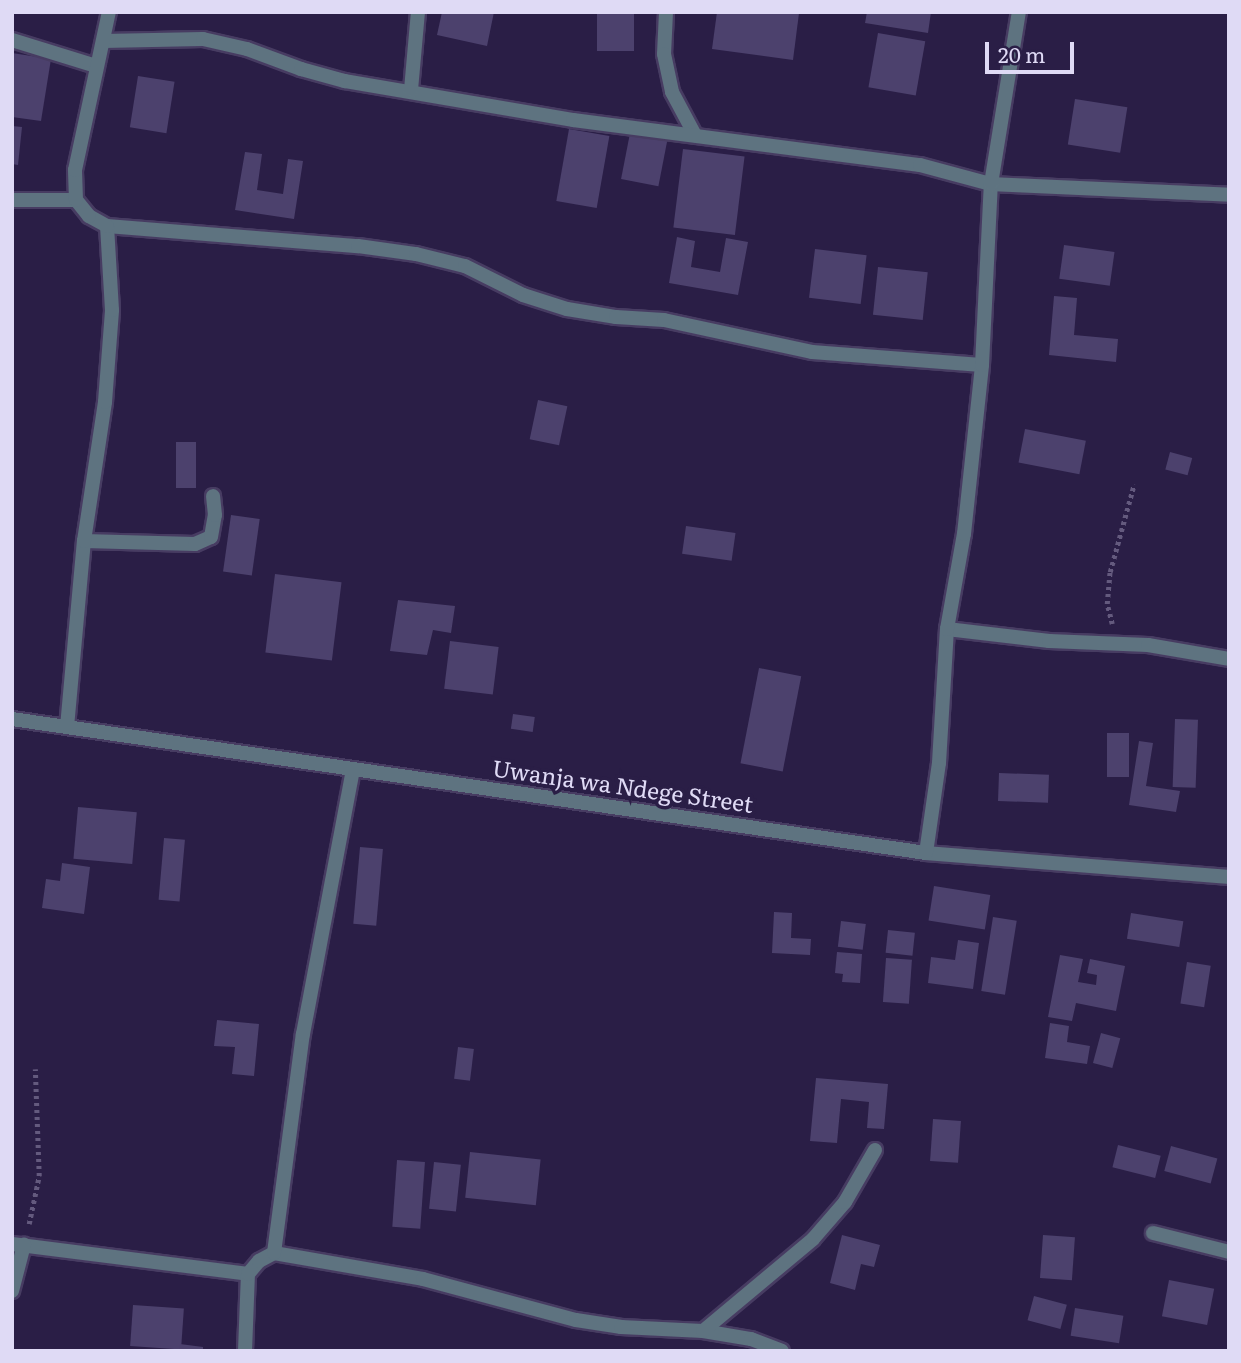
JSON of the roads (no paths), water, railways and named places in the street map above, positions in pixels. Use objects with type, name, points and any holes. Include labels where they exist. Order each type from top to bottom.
[{"type":"street","points":[[109,12],[75,170],[76,200],[89,216],[107,226],[358,246],[416,254],[465,266],[523,295],[567,309],[616,317],[664,320],[812,352],[982,365]]},
{"type":"street","points":[[411,90],[418,12]]},
{"type":"street","points":[[666,12],[664,54],[672,92],[695,135]]},
{"type":"street","points":[[926,853],[939,764],[947,629],[964,534],[982,365],[991,184],[1019,12]]},
{"type":"street","points":[[103,41],[203,39],[247,49],[301,69],[345,81],[411,90],[573,120],[919,165],[991,184],[1229,195]]},
{"type":"street","points":[[12,40],[96,66]]},
{"type":"street","points":[[12,200],[76,200]]},
{"type":"street","points":[[67,727],[84,541],[105,402],[112,310],[107,226]]},
{"type":"street","points":[[84,541],[195,544],[211,537],[215,514],[212,496]]},
{"type":"street","points":[[947,629],[1038,640],[1116,642],[1229,659]]},
{"type":"street","name":"Uwanja wa Ndege Street","points":[[12,719],[926,853],[1229,877]]},
{"type":"street","points":[[274,1253],[303,1034],[353,770]]},
{"type":"street","points":[[703,1331],[813,1240],[845,1202],[875,1150]]},
{"type":"street","points":[[1153,1233],[1229,1252]]},
{"type":"street","points":[[12,1291],[18,1245],[248,1274]]},
{"type":"street","points":[[244,1351],[248,1274],[259,1261],[274,1253],[422,1279],[576,1320],[621,1327],[703,1331],[751,1339],[782,1351]]}]
